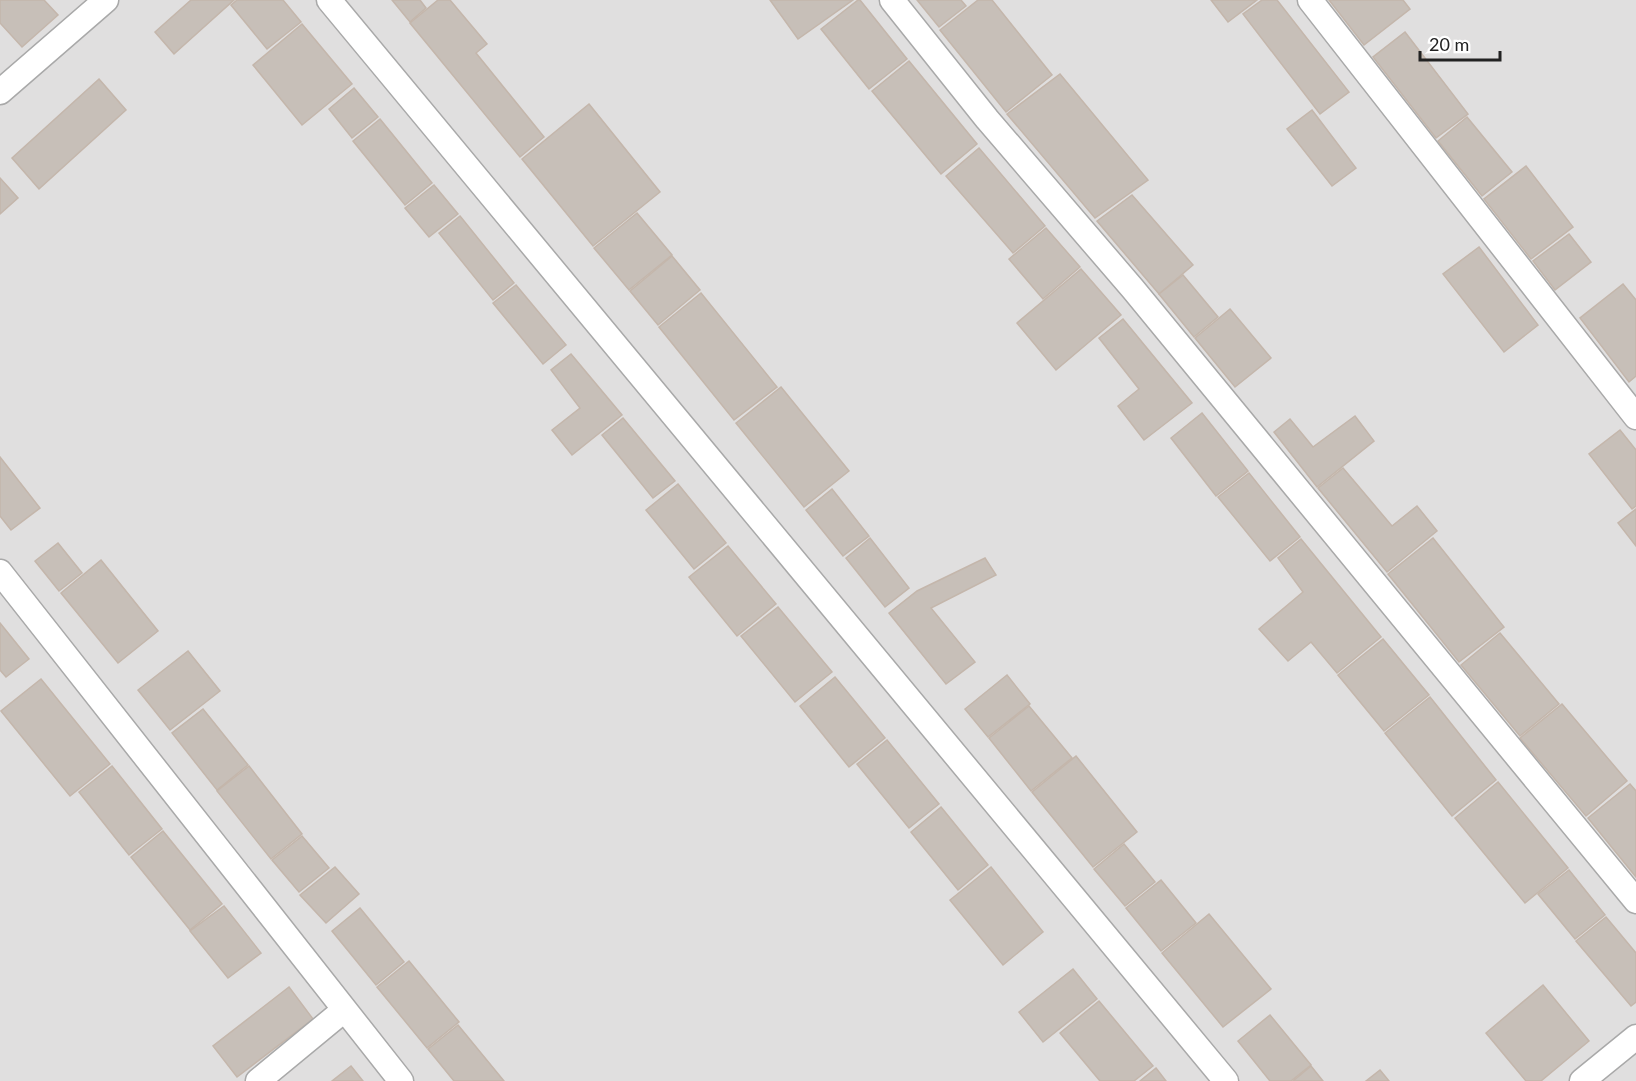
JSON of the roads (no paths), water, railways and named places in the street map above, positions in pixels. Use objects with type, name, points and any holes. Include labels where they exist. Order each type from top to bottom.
[{"type":"street","points":[[0,92],[106,0]]},
{"type":"street","points":[[328,0],[1226,1081]]},
{"type":"street","points":[[892,0],[987,119],[1132,289],[1636,901]]},
{"type":"street","points":[[1310,0],[1636,417]]},
{"type":"street","points":[[0,572],[401,1081]]},
{"type":"street","points":[[258,1081],[344,1010]]},
{"type":"street","points":[[1582,1081],[1636,1037]]}]
